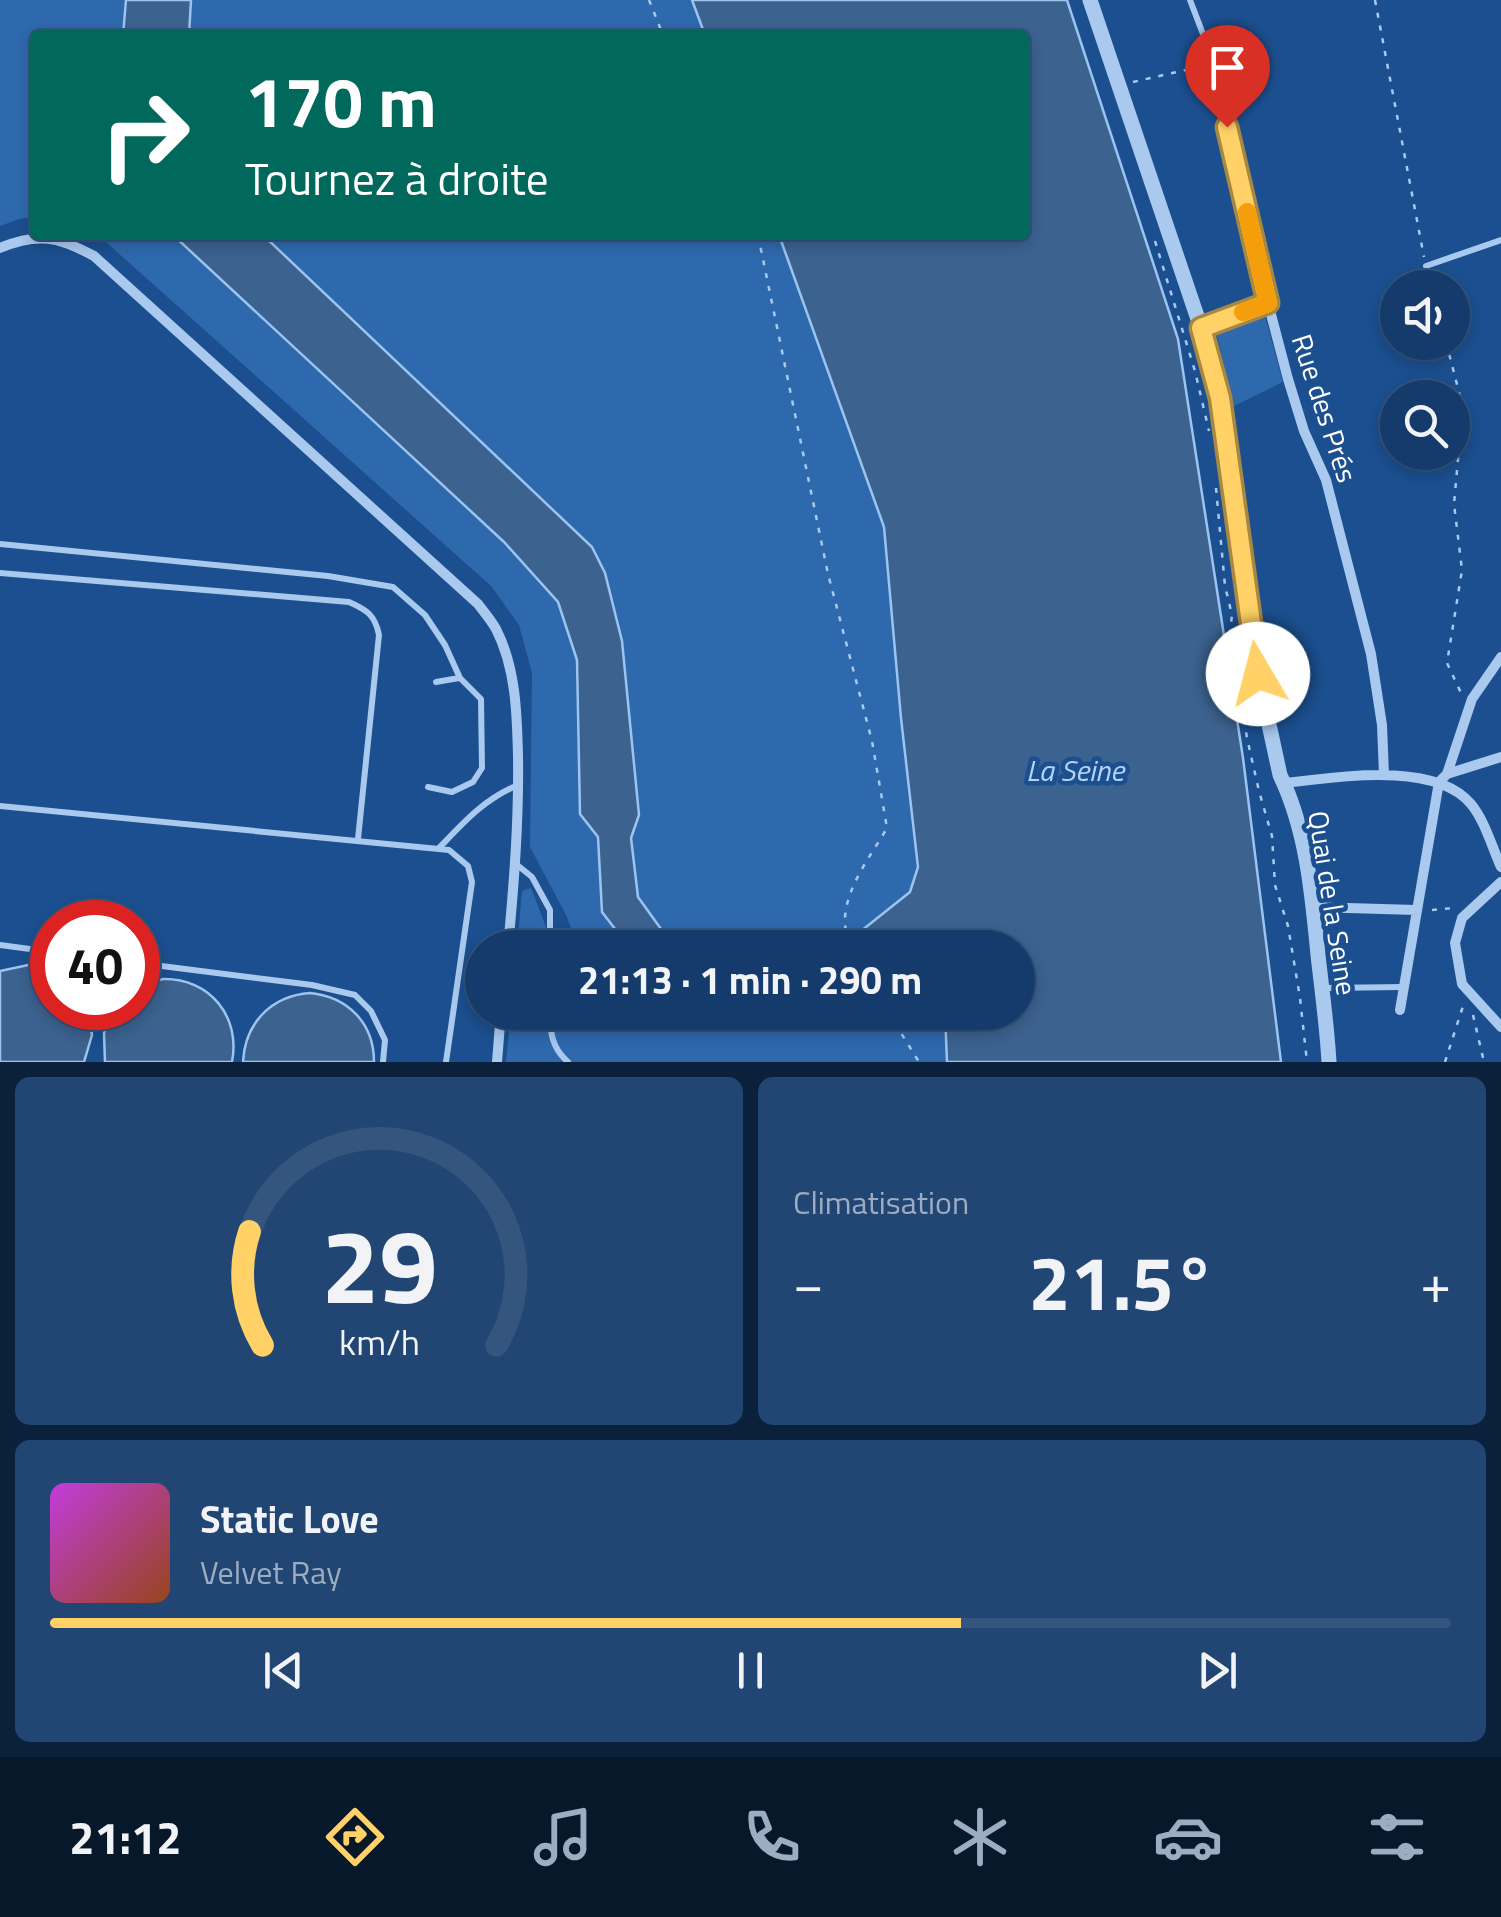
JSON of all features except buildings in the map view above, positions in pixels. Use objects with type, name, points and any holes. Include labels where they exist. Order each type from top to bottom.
[{"type":"street","name":"Quai de la Seine","points":[[1090,0],[1201,328],[1220,398],[1258,674],[1280,775],[1304,846],[1329,1062]]},
{"type":"street","name":"Rue des Prés","points":[[1219,92],[1268,303],[1304,431],[1326,480],[1372,654],[1384,775]]},
{"type":"street","points":[[0,248],[30,239]]},
{"type":"street","points":[[60,240],[94,256],[478,604],[496,628],[514,690],[518,785],[510,930]]},
{"type":"street","points":[[1201,328],[1268,303]]},
{"type":"street","points":[[1400,1010],[1443,778],[1468,708],[1501,657]]},
{"type":"street","points":[[1284,783],[1384,775],[1443,778],[1501,757]]},
{"type":"street","points":[[1443,778],[1478,815],[1501,867]]},
{"type":"street","points":[[1501,882],[1462,918],[1455,943],[1462,984],[1501,1027]]},
{"type":"street","points":[[1313,907],[1416,910]]},
{"type":"street","points":[[496,1062],[500,1030]]},
{"type":"lane","name":"Rue des Prés","points":[[1190,0],[1214,63],[1219,92]]},
{"type":"lane","points":[[1426,266],[1501,240]]},
{"type":"lane","points":[[0,544],[328,576],[393,587],[425,615],[460,678],[481,699],[482,768],[473,782],[452,792],[428,788]]},
{"type":"lane","points":[[0,573],[349,602],[364,609],[376,622],[380,634],[358,840]]},
{"type":"lane","points":[[436,682],[460,678]]},
{"type":"lane","points":[[438,849],[477,808],[518,785]]},
{"type":"lane","points":[[0,806],[449,850],[468,866],[472,882],[446,1062]]},
{"type":"lane","points":[[516,864],[532,877],[550,910],[550,930]]},
{"type":"lane","points":[[0,945],[30,949]]},
{"type":"lane","points":[[160,966],[312,985],[355,995],[372,1011],[386,1040],[383,1062]]},
{"type":"lane","points":[[1322,988],[1403,987]]},
{"type":"lane","points":[[550,1030],[557,1052],[568,1062]]},
{"type":"path","points":[[649,0],[661,30]]},
{"type":"path","points":[[1375,0],[1427,270]]},
{"type":"path","points":[[1119,86],[1214,63]]},
{"type":"path","points":[[759,240],[828,574],[872,741],[888,828],[854,885],[846,910],[845,930]]},
{"type":"path","points":[[1155,242],[1210,435]]},
{"type":"path","points":[[1451,360],[1460,396],[1454,504],[1462,570],[1448,663],[1468,708]]},
{"type":"path","points":[[1216,486],[1225,586],[1232,615],[1230,632],[1247,738],[1272,836],[1275,885],[1288,926],[1307,1062]]},
{"type":"path","points":[[1268,824],[1278,822]]},
{"type":"path","points":[[1416,910],[1445,911],[1476,904]]},
{"type":"path","points":[[1444,1062],[1468,993]]},
{"type":"path","points":[[1468,993],[1484,1062]]},
{"type":"path","points":[[899,1030],[919,1062]]},
{"type":"shaded area","points":[[0,0],[125,0],[122,30],[30,30],[30,218],[0,226]]},
{"type":"shaded area","points":[[191,0],[692,0],[703,30],[189,30]]},
{"type":"shaded area","points":[[104,240],[178,240],[504,542],[558,602],[577,660],[580,814],[598,837],[602,912],[616,930],[572,930],[530,847],[532,673],[519,625],[491,586]]},
{"type":"shaded area","points":[[267,240],[781,240],[884,527],[918,867],[910,892],[862,930],[662,930],[638,897],[631,838],[639,815],[622,641]]},
{"type":"shaded area","points":[[1264,313],[1283,382],[1234,406],[1216,332]]},
{"type":"shaded area","points":[[531,888],[547,930],[519,930],[522,891]]},
{"type":"shaded area","points":[[509,1030],[946,1030],[947,1062],[506,1062]]},
{"type":"water","points":[[126,0],[191,0],[189,30],[123,30]]},
{"type":"water","name":"La Seine","points":[[692,0],[1067,0],[1178,339],[1243,758],[1281,1062],[947,1062],[946,1030],[1035,1030],[1035,930],[862,930],[910,892],[918,867],[884,527],[781,240],[1030,240],[1030,30],[703,30]]},
{"type":"water","points":[[178,240],[268,240],[592,547],[605,573],[622,641],[639,815],[631,838],[638,897],[662,930],[616,930],[602,912],[598,837],[580,814],[577,660],[558,602],[504,542]]},
{"type":"water","points":[[30,966],[30,1030],[91,1030],[84,1062],[0,1062],[0,971]]},
{"type":"water","points":[[160,980],[194,985],[218,1003],[231,1029],[232,1062],[105,1062],[105,1030],[160,1030]]},
{"type":"water","points":[[310,993],[336,1000],[356,1014],[369,1035],[374,1062],[243,1062],[249,1035],[263,1014],[283,1000]]},
{"type":"slow traffic","points":[[1243,312],[1268,303],[1247,212]]},
{"type":"route","points":[[1227,127],[1268,303],[1201,328],[1220,398],[1258,674]]}]
